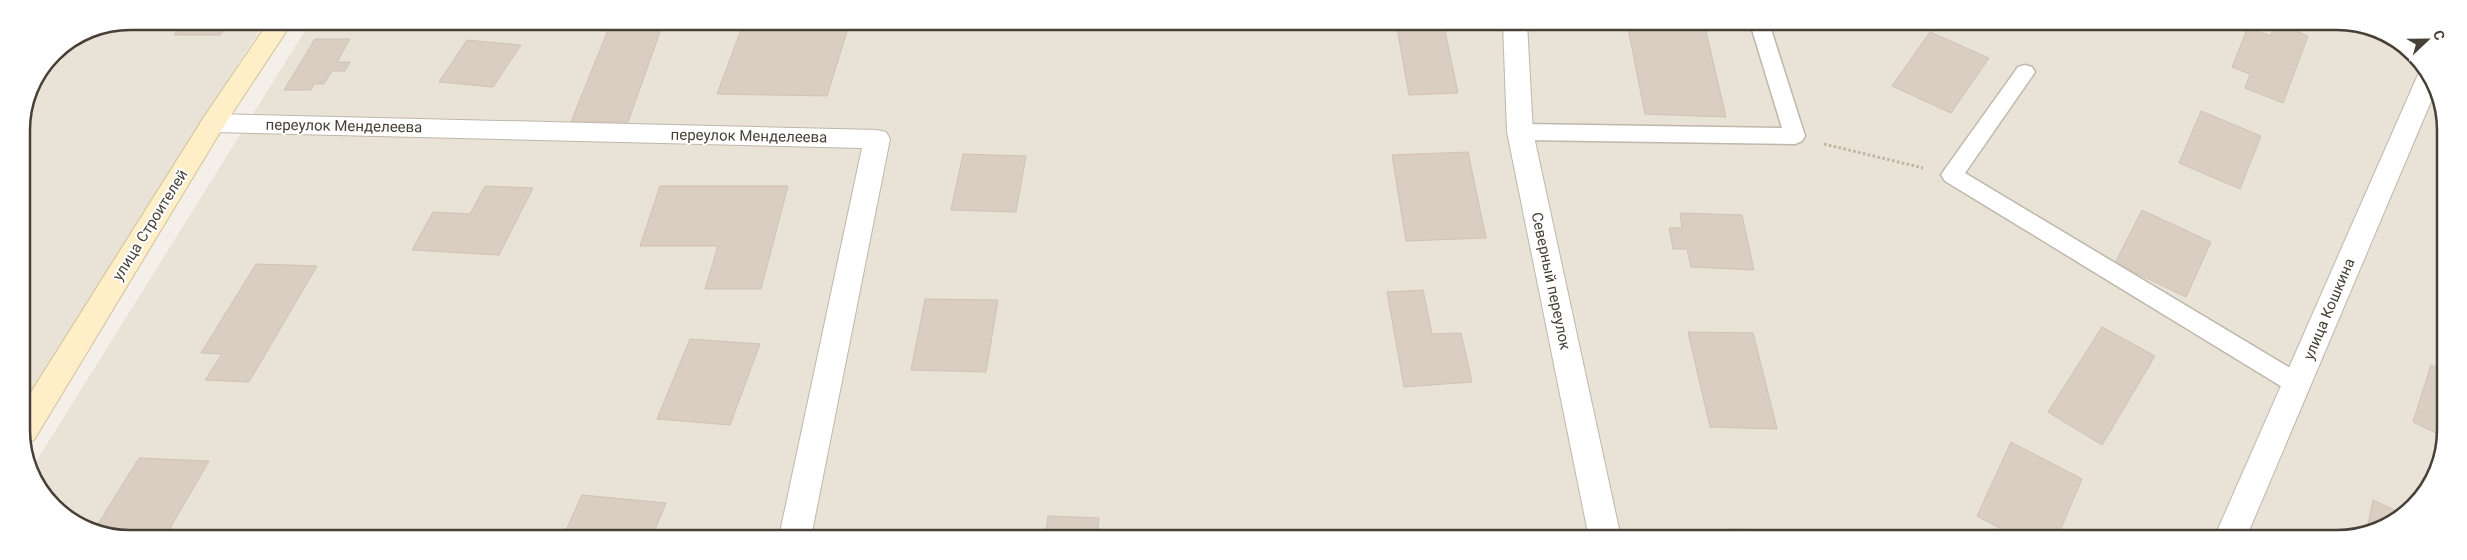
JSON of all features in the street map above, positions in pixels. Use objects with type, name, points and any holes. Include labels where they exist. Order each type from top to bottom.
[{"type":"street","name":"улица Строителей","points":[[30,420],[213,123],[275,30]]},
{"type":"street","name":"Северный переулок","points":[[1515,30],[1520,132],[1603,530]]},
{"type":"street","name":"улица Кошкина","points":[[2233,530],[2426,84]]},
{"type":"street","name":"переулок Менделеева","points":[[213,123],[877,139],[796,530]]},
{"type":"lane","points":[[1520,132],[1795,136],[1761,30]]},
{"type":"lane","points":[[2025,72],[1952,175],[2297,384]]},
{"type":"path","points":[[1795,136],[1952,175]]},
{"type":"shaded area","points":[[130,30],[259,30],[30,400],[30,123],[35,98],[47,74],[59,59],[74,47],[104,33]]},
{"type":"shaded area","points":[[305,30],[2337,30],[2369,35],[2381,40],[2402,54],[2402,65],[2413,65],[2424,80],[2432,98],[2437,123],[2437,437],[2435,450],[2424,480],[2403,505],[2387,517],[2363,527],[2344,530],[123,530],[98,525],[80,517],[69,509],[51,491],[43,480],[36,462]]},
{"type":"building","points":[[178,30],[224,30],[220,35],[174,35]]},
{"type":"building","points":[[608,30],[661,30],[628,122],[571,122]]},
{"type":"building","points":[[741,30],[848,30],[827,96],[717,94]]},
{"type":"building","points":[[1397,30],[1445,30],[1458,93],[1409,95]]},
{"type":"building","points":[[1628,30],[1706,30],[1726,117],[1645,114]]},
{"type":"building","points":[[2247,30],[2256,30],[2271,36],[2273,30],[2293,30],[2308,36],[2283,103],[2245,88],[2250,74],[2232,67]]},
{"type":"building","points":[[1930,32],[1989,58],[1951,113],[1892,86]]},
{"type":"building","points":[[315,39],[350,39],[337,62],[350,62],[345,71],[332,71],[324,84],[314,84],[311,90],[284,90]]},
{"type":"building","points":[[467,40],[521,45],[493,87],[439,82]]},
{"type":"building","points":[[2201,111],[2261,136],[2240,189],[2179,163]]},
{"type":"building","points":[[1468,152],[1486,238],[1406,241],[1392,155]]},
{"type":"building","points":[[963,154],[1026,156],[1016,212],[951,210]]},
{"type":"building","points":[[485,186],[533,188],[499,255],[412,250],[433,212],[470,214]]},
{"type":"building","points":[[660,186],[788,186],[761,289],[705,289],[718,246],[640,246]]},
{"type":"building","points":[[2142,210],[2211,242],[2186,297],[2115,263]]},
{"type":"building","points":[[1680,213],[1742,215],[1754,270],[1691,267],[1687,249],[1673,249],[1669,228],[1682,228]]},
{"type":"building","points":[[256,264],[317,266],[249,382],[205,380],[222,354],[201,353]]},
{"type":"building","points":[[1423,290],[1432,334],[1461,333],[1472,382],[1404,387],[1387,292]]},
{"type":"building","points":[[925,299],[998,300],[986,372],[911,370]]},
{"type":"building","points":[[2102,327],[2155,356],[2102,445],[2048,412]]},
{"type":"building","points":[[1688,332],[1753,333],[1777,429],[1710,427]]},
{"type":"building","points":[[690,339],[760,344],[730,425],[657,419]]},
{"type":"building","points":[[2431,365],[2437,368],[2437,434],[2413,422]]},
{"type":"building","points":[[2011,442],[2082,479],[2060,530],[2003,530],[1977,516]]},
{"type":"building","points":[[139,458],[209,461],[169,530],[123,530],[98,525]]},
{"type":"building","points":[[582,495],[666,503],[655,530],[566,530]]},
{"type":"building","points":[[2373,500],[2396,511],[2387,517],[2368,525]]},
{"type":"building","points":[[1048,516],[1099,518],[1098,530],[1046,530]]},
{"type":"building","points":[[1730,529],[1762,530],[1730,530]]}]
